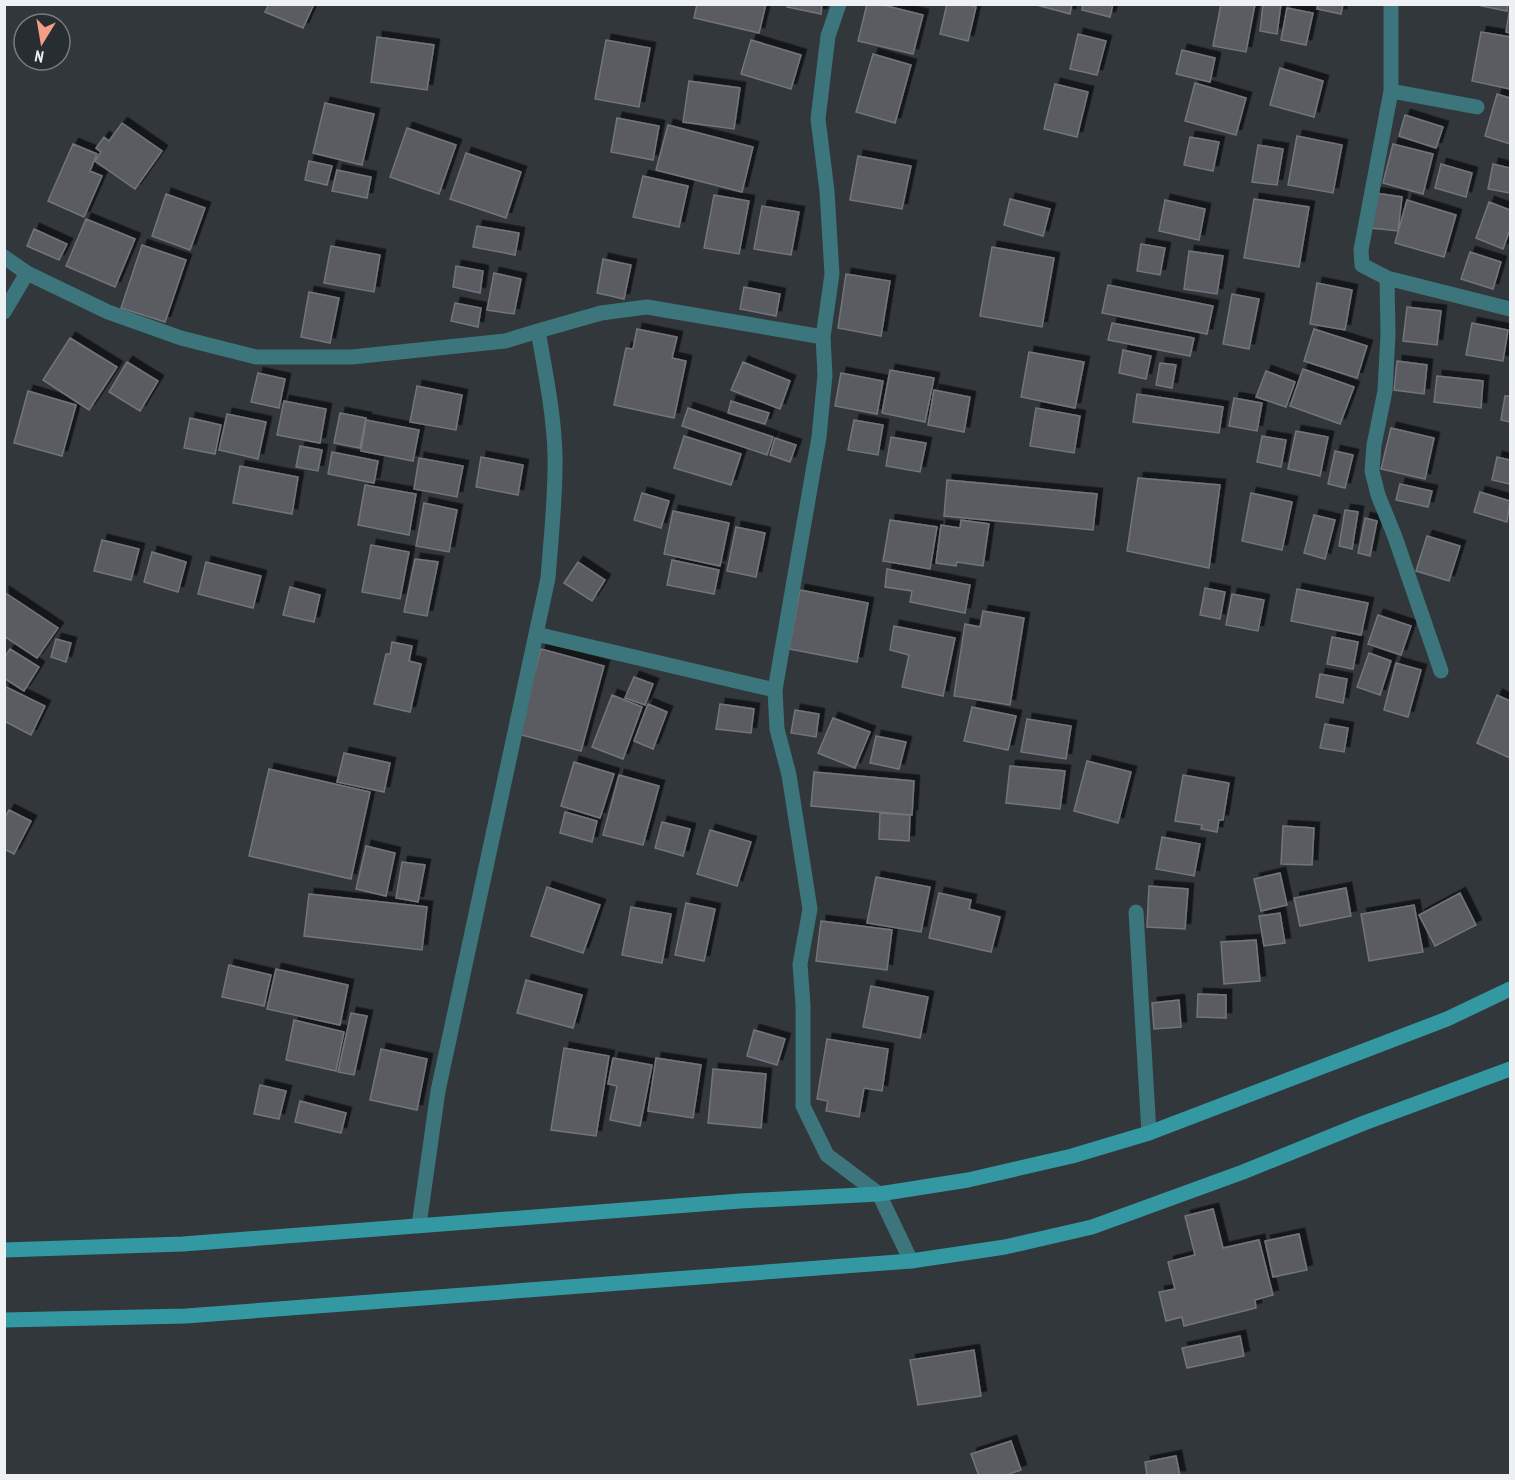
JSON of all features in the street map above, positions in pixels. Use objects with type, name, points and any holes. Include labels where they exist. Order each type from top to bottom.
[{"type":"main road","points":[[4,1250],[183,1244],[740,1201],[879,1194],[968,1180],[1072,1156],[1149,1133],[1426,1027],[1510,989]]},
{"type":"main road","points":[[4,1320],[186,1316],[911,1261],[1005,1247],[1092,1227],[1243,1173],[1364,1123],[1510,1069]]},
{"type":"street","points":[[839,4],[828,36],[818,119],[827,191],[832,274],[823,337],[825,375],[819,437],[775,690],[777,729],[789,775],[810,909],[800,964],[803,1005],[803,1106],[827,1155],[879,1194],[911,1261]]},
{"type":"street","points":[[1391,4],[1391,91],[1361,250],[1362,265],[1387,278],[1510,309]]},
{"type":"street","points":[[1391,91],[1477,106]]},
{"type":"street","points":[[4,257],[27,273],[108,312],[181,338],[256,357],[352,357],[505,341],[601,313],[647,307],[823,337]]},
{"type":"street","points":[[4,312],[27,273]]},
{"type":"street","points":[[1387,278],[1388,334],[1384,391],[1374,445],[1372,471],[1378,495],[1395,537],[1441,671]]},
{"type":"street","points":[[419,1225],[438,1091],[548,578],[555,453],[538,331]]},
{"type":"street","points":[[536,634],[775,690]]},
{"type":"street","points":[[1136,912],[1149,1133]]},
{"type":"building","points":[[269,4],[314,4],[303,28],[265,12]]},
{"type":"building","points":[[697,4],[766,4],[759,33],[694,18]]},
{"type":"building","points":[[788,4],[822,4],[821,14],[787,7]]},
{"type":"building","points":[[867,4],[879,4],[923,15],[913,54],[858,41]]},
{"type":"building","points":[[947,4],[965,4],[976,7],[968,41],[940,34]]},
{"type":"building","points":[[1033,4],[1072,4],[1070,14]]},
{"type":"building","points":[[1083,4],[1113,4],[1110,17],[1082,10]]},
{"type":"building","points":[[1221,4],[1255,4],[1246,52],[1213,46]]},
{"type":"building","points":[[1263,4],[1281,4],[1277,34],[1260,31]]},
{"type":"building","points":[[1318,4],[1343,4],[1341,14],[1317,9]]},
{"type":"building","points":[[1481,4],[1508,4],[1507,11],[1481,6]]},
{"type":"building","points":[[1510,7],[1510,33],[1506,32]]},
{"type":"building","points":[[1287,8],[1313,13],[1306,45],[1281,40]]},
{"type":"building","points":[[1481,32],[1510,37],[1510,89],[1472,81]]},
{"type":"building","points":[[1078,34],[1106,41],[1097,75],[1070,69]]},
{"type":"building","points":[[377,37],[434,45],[427,90],[371,82]]},
{"type":"building","points":[[606,40],[650,48],[639,107],[595,99]]},
{"type":"building","points":[[751,40],[801,55],[791,89],[741,74]]},
{"type":"building","points":[[1182,50],[1215,58],[1210,82],[1176,74]]},
{"type":"building","points":[[873,54],[911,65],[895,123],[856,112]]},
{"type":"building","points":[[1280,68],[1323,81],[1314,117],[1270,105]]},
{"type":"building","points":[[689,81],[740,88],[734,129],[683,122]]},
{"type":"building","points":[[1195,83],[1246,98],[1236,135],[1185,121]]},
{"type":"building","points":[[1055,84],[1088,92],[1077,137],[1044,129]]},
{"type":"building","points":[[1497,94],[1510,98],[1510,144],[1485,136]]},
{"type":"building","points":[[325,103],[374,114],[362,165],[313,153]]},
{"type":"building","points":[[1405,115],[1443,127],[1436,148],[1399,136]]},
{"type":"building","points":[[617,118],[659,126],[653,160],[611,152]]},
{"type":"building","points":[[122,123],[162,151],[135,189],[95,161],[101,152],[96,148],[104,137],[109,141]]},
{"type":"building","points":[[668,125],[753,147],[742,192],[656,170]]},
{"type":"building","points":[[407,128],[456,145],[439,194],[390,177]]},
{"type":"building","points":[[1297,136],[1342,145],[1333,193],[1288,185]]},
{"type":"building","points":[[1190,137],[1219,142],[1213,171],[1184,165]]},
{"type":"building","points":[[73,144],[97,154],[90,171],[102,176],[84,217],[48,201]]},
{"type":"building","points":[[1393,144],[1433,154],[1423,194],[1383,183]]},
{"type":"building","points":[[1258,145],[1283,149],[1277,185],[1252,182]]},
{"type":"building","points":[[466,153],[521,172],[506,218],[450,199]]},
{"type":"building","points":[[858,156],[911,166],[902,209],[850,200]]},
{"type":"building","points":[[309,161],[332,166],[327,185],[305,180]]},
{"type":"building","points":[[1441,164],[1472,173],[1466,197],[1435,188]]},
{"type":"building","points":[[1493,164],[1510,168],[1510,193],[1488,189]]},
{"type":"building","points":[[337,170],[371,177],[367,198],[332,191]]},
{"type":"building","points":[[643,176],[688,186],[679,227],[633,217]]},
{"type":"building","points":[[1375,193],[1402,197],[1398,231],[1371,228]]},
{"type":"building","points":[[166,194],[205,208],[190,250],[152,236]]},
{"type":"building","points":[[714,195],[749,201],[739,254],[704,248]]},
{"type":"building","points":[[1010,199],[1050,209],[1043,236],[1004,225]]},
{"type":"building","points":[[1254,199],[1309,207],[1299,267],[1244,258]]},
{"type":"building","points":[[1165,200],[1205,209],[1199,240],[1159,231]]},
{"type":"building","points":[[1407,200],[1456,215],[1444,257],[1395,243]]},
{"type":"building","points":[[1489,202],[1510,210],[1510,229],[1503,249],[1476,238]]},
{"type":"building","points":[[762,206],[799,212],[791,255],[754,249]]},
{"type":"building","points":[[86,219],[135,239],[115,287],[66,266]]},
{"type":"building","points":[[477,226],[519,233],[515,255],[473,247]]},
{"type":"building","points":[[34,229],[67,244],[59,260],[27,246]]},
{"type":"building","points":[[1141,244],[1165,248],[1160,275],[1137,271]]},
{"type":"building","points":[[142,245],[186,260],[165,322],[121,308]]},
{"type":"building","points":[[331,246],[380,255],[374,292],[324,283]]},
{"type":"building","points":[[992,247],[1054,258],[1042,327],[980,316]]},
{"type":"building","points":[[1189,251],[1223,256],[1217,294],[1184,289]]},
{"type":"building","points":[[1470,252],[1501,262],[1493,289],[1461,279]]},
{"type":"building","points":[[603,259],[631,265],[624,299],[597,293]]},
{"type":"building","points":[[456,266],[483,271],[480,293],[453,287]]},
{"type":"building","points":[[494,273],[521,279],[514,314],[487,310]]},
{"type":"building","points":[[846,274],[890,281],[881,336],[838,328]]},
{"type":"building","points":[[1317,283],[1352,290],[1345,330],[1310,324]]},
{"type":"building","points":[[1108,285],[1213,306],[1207,334],[1102,313]]},
{"type":"building","points":[[744,287],[780,294],[776,316],[740,309]]},
{"type":"building","points":[[309,292],[339,298],[330,343],[301,337]]},
{"type":"building","points":[[1232,294],[1259,299],[1249,349],[1223,344]]},
{"type":"building","points":[[455,303],[481,308],[478,327],[451,321]]},
{"type":"building","points":[[1407,307],[1441,311],[1437,345],[1403,341]]},
{"type":"building","points":[[1112,323],[1194,338],[1190,356],[1108,340]]},
{"type":"building","points":[[1472,323],[1508,330],[1503,361],[1466,355]]},
{"type":"building","points":[[637,329],[677,337],[672,358],[686,361],[674,418],[614,405],[626,348],[633,349]]},
{"type":"building","points":[[1314,329],[1367,346],[1357,378],[1304,361]]},
{"type":"building","points":[[70,338],[117,367],[89,410],[43,380]]},
{"type":"building","points":[[1123,350],[1151,356],[1146,379],[1119,373]]},
{"type":"building","points":[[1029,352],[1084,362],[1075,408],[1021,397]]},
{"type":"building","points":[[1397,361],[1427,365],[1424,394],[1394,390]]},
{"type":"building","points":[[127,362],[158,381],[140,411],[109,392]]},
{"type":"building","points":[[743,362],[790,381],[780,409],[731,390]]},
{"type":"building","points":[[1160,363],[1176,365],[1172,388],[1156,385]]},
{"type":"building","points":[[1303,369],[1354,387],[1340,424],[1290,406]]},
{"type":"building","points":[[890,370],[934,378],[925,422],[882,413]]},
{"type":"building","points":[[1266,371],[1295,382],[1286,407],[1256,397]]},
{"type":"building","points":[[258,373],[285,379],[279,408],[251,402]]},
{"type":"building","points":[[841,373],[883,381],[877,414],[835,406]]},
{"type":"building","points":[[1437,376],[1483,381],[1481,408],[1434,402]]},
{"type":"building","points":[[417,386],[462,395],[456,430],[410,422]]},
{"type":"building","points":[[934,390],[970,397],[964,432],[928,425]]},
{"type":"building","points":[[28,391],[76,405],[62,456],[14,443]]},
{"type":"building","points":[[1137,394],[1223,407],[1219,433],[1133,422]]},
{"type":"building","points":[[1505,396],[1510,396],[1510,422],[1501,420]]},
{"type":"building","points":[[1234,398],[1262,403],[1257,431],[1229,426]]},
{"type":"building","points":[[284,401],[326,409],[320,443],[277,435]]},
{"type":"building","points":[[731,401],[769,413],[765,424],[728,413]]},
{"type":"building","points":[[688,408],[773,437],[767,455],[682,426]]},
{"type":"building","points":[[1036,408],[1080,416],[1074,453],[1030,446]]},
{"type":"building","points":[[340,413],[366,418],[360,448],[334,443]]},
{"type":"building","points":[[227,414],[266,422],[258,459],[219,450]]},
{"type":"building","points":[[190,418],[221,425],[215,454],[184,448]]},
{"type":"building","points":[[366,420],[419,430],[413,461],[361,451]]},
{"type":"building","points":[[854,420],[883,425],[878,455],[848,450]]},
{"type":"building","points":[[1391,428],[1434,438],[1425,479],[1381,469]]},
{"type":"building","points":[[1296,431],[1328,437],[1320,476],[1288,469]]},
{"type":"building","points":[[684,436],[741,454],[731,485],[674,468]]},
{"type":"building","points":[[1262,436],[1286,440],[1281,467],[1257,462]]},
{"type":"building","points":[[891,437],[926,443],[920,472],[886,466]]},
{"type":"building","points":[[775,438],[796,445],[790,462],[770,455]]},
{"type":"building","points":[[300,446],[322,450],[318,471],[296,467]]},
{"type":"building","points":[[1335,451],[1353,455],[1345,488],[1328,484]]},
{"type":"building","points":[[332,452],[378,461],[374,483],[328,474]]},
{"type":"building","points":[[481,457],[523,465],[518,495],[476,487]]},
{"type":"building","points":[[1497,457],[1510,460],[1510,484],[1492,480]]},
{"type":"building","points":[[419,458],[463,466],[457,497],[414,489]]},
{"type":"building","points":[[240,466],[298,477],[292,514],[233,503]]},
{"type":"building","points":[[1138,478],[1220,485],[1209,568],[1127,551]]},
{"type":"building","points":[[947,480],[1097,494],[1093,530],[944,516]]},
{"type":"building","points":[[1400,484],[1432,491],[1428,507],[1396,500]]},
{"type":"building","points":[[365,485],[416,494],[409,535],[358,525]]},
{"type":"building","points":[[1480,492],[1510,501],[1507,522],[1474,512]]},
{"type":"building","points":[[642,493],[669,501],[661,528],[634,520]]},
{"type":"building","points":[[1251,493],[1292,502],[1282,550],[1242,541]]},
{"type":"building","points":[[424,503],[457,510],[449,552],[416,546]]},
{"type":"building","points":[[1345,510],[1358,512],[1352,549],[1339,546]]},
{"type":"building","points":[[673,511],[729,523],[720,566],[664,554]]},
{"type":"building","points":[[1314,515],[1335,520],[1325,559],[1304,553]]},
{"type":"building","points":[[1365,518],[1377,521],[1370,556],[1358,553]]},
{"type":"building","points":[[890,520],[937,527],[930,569],[883,561]]},
{"type":"building","points":[[961,520],[989,524],[983,566],[957,562],[956,566],[936,563],[941,525],[960,528]]},
{"type":"building","points":[[736,527],[765,533],[756,577],[727,571]]},
{"type":"building","points":[[1427,536],[1460,546],[1449,581],[1416,571]]},
{"type":"building","points":[[102,540],[139,549],[131,580],[94,571]]},
{"type":"building","points":[[371,545],[409,552],[400,599],[362,592]]},
{"type":"building","points":[[152,552],[186,562],[178,592],[144,582]]},
{"type":"building","points":[[415,559],[438,562],[427,616],[404,612]]},
{"type":"building","points":[[672,560],[719,570],[714,594],[667,585]]},
{"type":"building","points":[[206,562],[261,576],[253,608],[198,594]]},
{"type":"building","points":[[578,562],[605,580],[592,601],[564,583]]},
{"type":"building","points":[[887,569],[970,585],[965,613],[910,602],[912,591],[885,587]]},
{"type":"building","points":[[290,587],[320,595],[314,622],[283,615]]},
{"type":"building","points":[[1205,588],[1225,592],[1220,619],[1200,615]]},
{"type":"building","points":[[1297,589],[1368,603],[1361,635],[1291,621]]},
{"type":"building","points":[[800,590],[868,603],[857,662],[789,649]]},
{"type":"building","points":[[4,592],[58,628],[37,658],[4,636]]},
{"type":"building","points":[[1232,594],[1264,600],[1258,631],[1226,625]]},
{"type":"building","points":[[983,611],[1024,618],[1010,705],[954,696],[965,624],[980,627]]},
{"type":"building","points":[[1378,615],[1411,626],[1401,655],[1368,644]]},
{"type":"building","points":[[894,626],[955,638],[943,696],[902,687],[909,655],[890,650]]},
{"type":"building","points":[[1332,637],[1358,642],[1353,669],[1327,664]]},
{"type":"building","points":[[56,639],[71,643],[66,662],[51,657]]},
{"type":"building","points":[[392,642],[412,646],[409,661],[421,664],[410,712],[374,704],[386,654],[390,654]]},
{"type":"building","points":[[10,649],[39,667],[24,691],[4,678],[4,658]]},
{"type":"building","points":[[541,649],[604,666],[581,751],[518,734]]},
{"type":"building","points":[[1369,653],[1391,661],[1380,695],[1357,687]]},
{"type":"building","points":[[1396,663],[1421,670],[1408,717],[1384,710]]},
{"type":"building","points":[[1320,674],[1347,679],[1343,703],[1316,697]]},
{"type":"building","points":[[634,677],[653,684],[645,705],[625,698]]},
{"type":"building","points":[[4,686],[45,706],[31,735],[4,721]]},
{"type":"building","points":[[612,695],[642,707],[623,759],[592,747]]},
{"type":"building","points":[[1497,695],[1510,701],[1510,758],[1477,743]]},
{"type":"building","points":[[648,704],[667,712],[653,749],[634,741]]},
{"type":"building","points":[[720,704],[754,709],[751,733],[716,729]]},
{"type":"building","points":[[972,707],[1016,716],[1008,750],[964,741]]},
{"type":"building","points":[[795,710],[819,714],[816,737],[791,733]]},
{"type":"building","points":[[833,718],[870,732],[855,768],[818,753]]},
{"type":"building","points":[[1027,719],[1071,726],[1066,759],[1021,752]]},
{"type":"building","points":[[1325,724],[1348,728],[1344,752],[1320,748]]},
{"type":"building","points":[[876,736],[906,742],[899,769],[870,763]]},
{"type":"building","points":[[344,753],[390,763],[384,792],[337,782]]},
{"type":"building","points":[[1087,761],[1131,772],[1118,823],[1074,811]]},
{"type":"building","points":[[574,762],[614,774],[600,818],[561,806]]},
{"type":"building","points":[[1010,766],[1065,771],[1060,809],[1006,803]]},
{"type":"building","points":[[269,769],[370,792],[351,879],[249,856]]},
{"type":"building","points":[[814,772],[914,781],[912,815],[811,806]]},
{"type":"building","points":[[619,775],[659,786],[643,845],[603,835]]},
{"type":"building","points":[[1183,775],[1229,783],[1223,820],[1219,820],[1217,832],[1201,829],[1202,825],[1175,821]]},
{"type":"building","points":[[9,810],[31,821],[14,854],[4,849],[4,819]]},
{"type":"building","points":[[565,812],[597,821],[592,842],[560,833]]},
{"type":"building","points":[[880,813],[910,815],[909,841],[879,839]]},
{"type":"building","points":[[662,822],[690,829],[683,856],[655,848]]},
{"type":"building","points":[[1283,826],[1314,828],[1312,865],[1281,864]]},
{"type":"building","points":[[710,830],[751,842],[737,886],[697,874]]},
{"type":"building","points":[[1162,837],[1200,844],[1194,876],[1156,869]]},
{"type":"building","points":[[366,846],[395,853],[386,896],[356,889]]},
{"type":"building","points":[[402,862],[425,865],[418,902],[396,898]]},
{"type":"building","points":[[1280,873],[1287,905],[1261,911],[1254,879]]},
{"type":"building","points":[[876,877],[930,887],[921,932],[867,923]]},
{"type":"building","points":[[1149,886],[1188,889],[1185,929],[1147,927]]},
{"type":"building","points":[[547,887],[600,905],[583,953],[531,936]]},
{"type":"building","points":[[1346,888],[1351,916],[1300,926],[1294,898]]},
{"type":"building","points":[[939,893],[971,900],[969,909],[1000,917],[991,952],[929,938]]},
{"type":"building","points":[[1460,893],[1476,925],[1435,946],[1419,915]]},
{"type":"building","points":[[309,894],[427,907],[422,950],[304,936]]},
{"type":"building","points":[[686,903],[715,909],[704,961],[675,955]]},
{"type":"building","points":[[1414,905],[1423,952],[1369,961],[1361,914]]},
{"type":"building","points":[[631,907],[671,914],[662,963],[622,955]]},
{"type":"building","points":[[1280,913],[1285,943],[1264,946],[1259,916]]},
{"type":"building","points":[[821,921],[892,930],[887,970],[816,961]]},
{"type":"building","points":[[1256,940],[1260,981],[1224,984],[1221,942]]},
{"type":"building","points":[[229,965],[271,975],[264,1006],[222,997]]},
{"type":"building","points":[[276,969],[348,985],[340,1025],[267,1009]]},
{"type":"building","points":[[526,980],[582,995],[573,1028],[517,1013]]},
{"type":"building","points":[[871,986],[928,997],[920,1038],[863,1027]]},
{"type":"building","points":[[1198,994],[1226,995],[1226,1018],[1197,1017]]},
{"type":"building","points":[[1179,1000],[1181,1027],[1154,1029],[1152,1003]]},
{"type":"building","points":[[351,1013],[367,1016],[354,1075],[338,1072]]},
{"type":"building","points":[[294,1020],[344,1032],[336,1071],[286,1060]]},
{"type":"building","points":[[754,1030],[785,1039],[777,1065],[747,1056]]},
{"type":"building","points":[[827,1039],[888,1049],[882,1091],[864,1088],[859,1117],[826,1111],[828,1101],[817,1099]]},
{"type":"building","points":[[564,1048],[609,1056],[596,1136],[551,1130]]},
{"type":"building","points":[[381,1049],[427,1059],[417,1110],[370,1100]]},
{"type":"building","points":[[613,1058],[652,1065],[640,1126],[610,1120],[617,1086],[608,1084]]},
{"type":"building","points":[[656,1058],[701,1065],[693,1118],[648,1111]]},
{"type":"building","points":[[713,1069],[766,1074],[761,1128],[708,1123]]},
{"type":"building","points":[[260,1085],[286,1091],[279,1119],[254,1114]]},
{"type":"building","points":[[300,1101],[346,1113],[341,1133],[295,1122]]},
{"type":"building","points":[[1213,1209],[1223,1248],[1259,1240],[1273,1295],[1255,1300],[1256,1308],[1184,1326],[1182,1317],[1166,1321],[1159,1292],[1175,1289],[1168,1262],[1195,1255],[1185,1216]]},
{"type":"building","points":[[1299,1234],[1307,1270],[1273,1277],[1265,1241]]},
{"type":"building","points":[[1240,1336],[1244,1356],[1187,1368],[1182,1348]]},
{"type":"building","points":[[974,1350],[981,1396],[918,1405],[910,1360]]},
{"type":"building","points":[[1011,1441],[1021,1470],[1004,1476],[979,1476],[971,1454]]},
{"type":"building","points":[[1176,1456],[1180,1476],[1147,1476],[1145,1462]]}]
